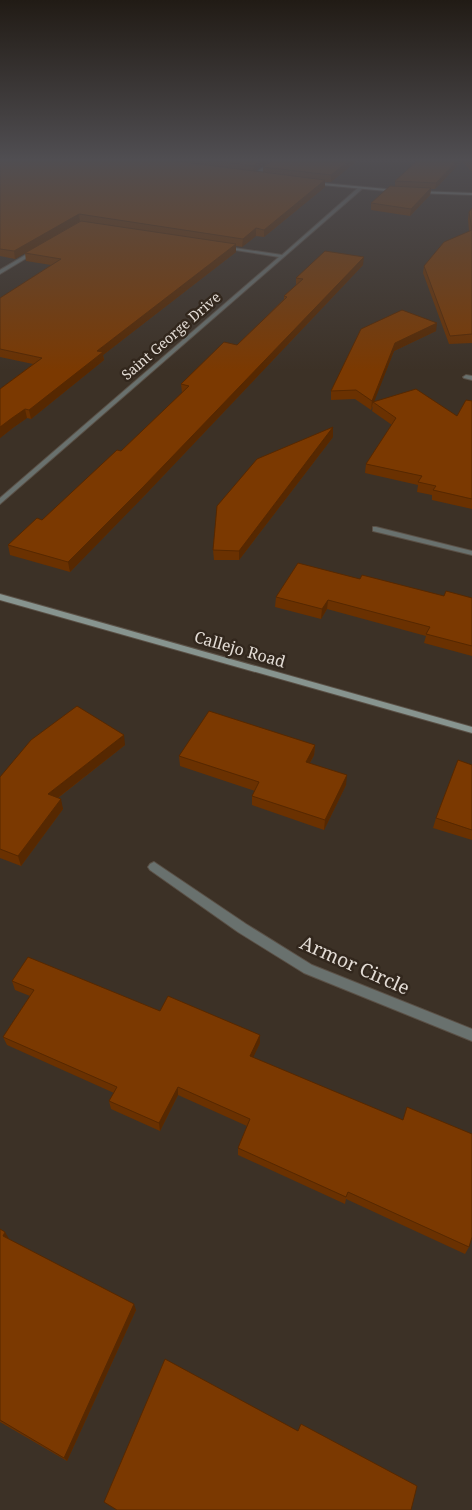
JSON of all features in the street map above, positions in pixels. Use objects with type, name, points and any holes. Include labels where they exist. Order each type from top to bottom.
[{"type":"street","name":"Saint George Drive","points":[[0,502],[310,230]]},
{"type":"street","points":[[219,246],[280,256]]},
{"type":"street","points":[[0,272],[40,249]]},
{"type":"street","points":[[376,529],[472,553]]},
{"type":"street","name":"Callejo Road","points":[[0,597],[472,730]]},
{"type":"street","name":"Armor Circle","points":[[154,867],[242,928],[308,969],[472,1035]]},
{"type":"building","points":[[0,230],[50,230],[14,251],[0,249]]},
{"type":"building","points":[[64,230],[145,230],[236,244],[97,351],[103,352],[29,410],[25,409],[0,427],[0,389],[42,358],[0,349],[0,298],[61,259],[25,253]]},
{"type":"building","points":[[187,230],[253,230],[243,239]]},
{"type":"building","points":[[472,230],[472,334],[450,336],[424,266],[444,242]]},
{"type":"building","points":[[325,251],[364,257],[144,486],[68,562],[8,545],[37,518],[42,520],[117,450],[121,451],[189,386],[181,384],[224,342],[237,345],[287,297],[284,296],[303,279],[296,278]]},
{"type":"building","points":[[402,310],[437,323],[395,343],[372,401],[356,390],[331,391],[361,329]]},
{"type":"building","points":[[416,389],[457,416],[466,400],[472,401],[472,499],[433,490],[436,486],[418,482],[422,476],[366,464],[396,418],[373,402]]},
{"type":"building","points":[[333,427],[239,551],[213,550],[217,506],[257,459]]},
{"type":"building","points":[[298,563],[360,579],[362,575],[444,596],[446,591],[472,598],[472,646],[426,634],[430,627],[328,600],[322,609],[276,597]]},
{"type":"building","points":[[77,706],[124,735],[48,794],[61,799],[18,856],[0,849],[0,777],[31,740]]},
{"type":"building","points":[[209,711],[315,745],[306,762],[347,775],[325,820],[252,796],[259,782],[179,756]]},
{"type":"building","points":[[458,760],[472,765],[472,830],[436,818]]},
{"type":"building","points":[[28,957],[160,1011],[168,996],[260,1035],[250,1056],[403,1120],[407,1107],[472,1134],[472,1237],[469,1247],[348,1192],[346,1197],[238,1148],[250,1119],[178,1087],[159,1123],[109,1101],[117,1087],[3,1037],[34,990],[12,981]]},
{"type":"building","points":[[0,1229],[5,1232],[3,1236],[134,1304],[64,1458],[0,1420]]},
{"type":"building","points":[[165,1359],[298,1431],[301,1424],[417,1486],[411,1510],[117,1510],[104,1502]]}]
